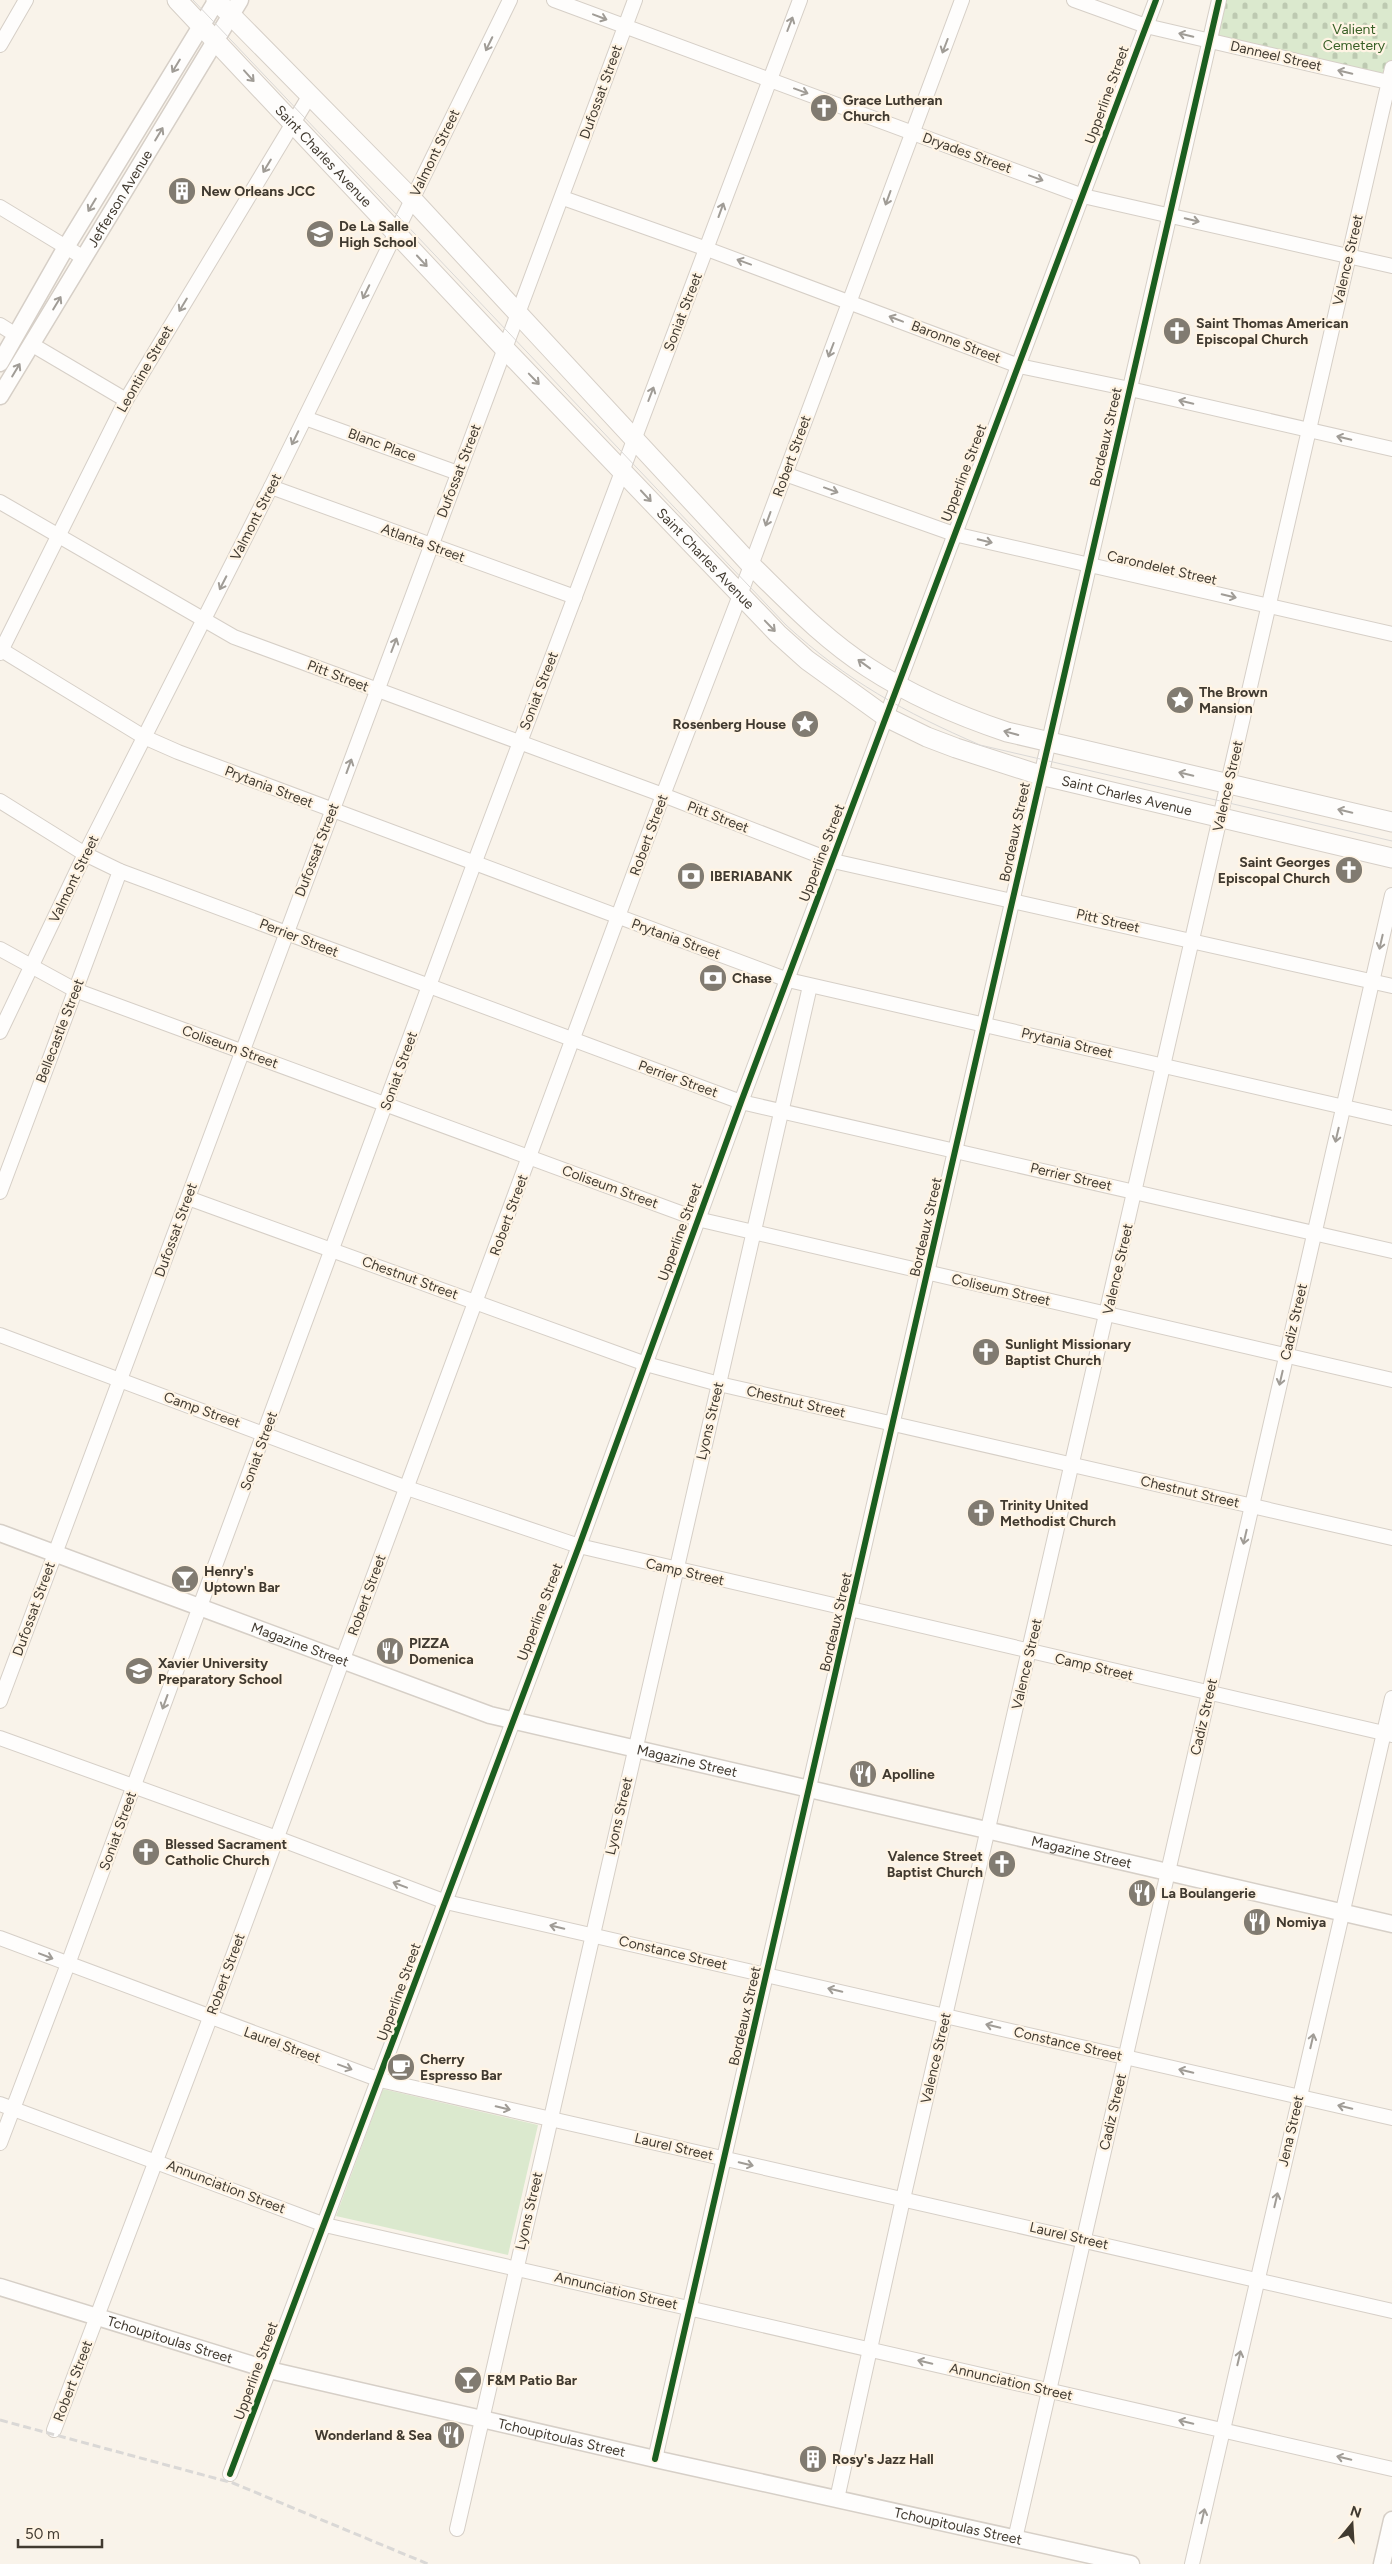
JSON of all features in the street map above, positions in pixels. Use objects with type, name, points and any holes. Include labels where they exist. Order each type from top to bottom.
[{"type":"main road","name":"Saint Charles Avenue","points":[[177,0],[505,349],[778,634],[807,660],[886,717],[927,738],[1040,775],[1220,819],[1392,858]]},
{"type":"main road","name":"Saint Charles Avenue","points":[[216,0],[235,7],[310,95],[412,200],[751,565],[833,641],[868,667],[898,685],[970,720],[1048,742],[1392,822]]},
{"type":"street","points":[[0,45],[26,0]]},
{"type":"street","name":"Jefferson Avenue","points":[[0,363],[66,247],[216,0]]},
{"type":"street","name":"Valmont Street","points":[[0,1032],[86,854],[271,487],[510,0]]},
{"type":"street","name":"Dryades Street","points":[[554,0],[1083,196],[1392,266]]},
{"type":"street","name":"Dufossat Street","points":[[0,1701],[458,473],[563,198],[635,0]]},
{"type":"street","name":"Soniat Street","points":[[0,2143],[6,2106],[68,1964],[387,1105],[474,864],[800,0]]},
{"type":"street","name":"Robert Street","points":[[54,2430],[210,2018],[663,796],[962,0]]},
{"type":"street","name":"Danneel Street","points":[[1074,0],[1146,26],[1391,78]]},
{"type":"street","name":"Upperline Street","points":[[230,2474],[380,2080],[512,1720],[579,1546],[741,1102],[1156,0]]},
{"type":"street","name":"Bordeaux Street","points":[[656,2459],[986,1024],[1040,775],[1219,0]]},
{"type":"street","name":"Jefferson Avenue","points":[[0,396],[235,7]]},
{"type":"street","name":"Valence Street","points":[[837,2499],[903,2200],[1391,78]]},
{"type":"street","name":"Leontine Street","points":[[0,651],[126,400],[310,95]]},
{"type":"street","name":"Baronne Street","points":[[563,198],[850,301],[1019,366],[1130,389],[1392,449]]},
{"type":"street","points":[[0,207],[84,258]]},
{"type":"street","points":[[0,325],[126,400]]},
{"type":"street","name":"Blanc Place","points":[[305,418],[458,473]]},
{"type":"street","name":"Carondelet Street","points":[[785,474],[954,534],[1392,634]]},
{"type":"street","name":"Atlanta Street","points":[[271,487],[575,597]]},
{"type":"street","name":"Pitt Street","points":[[0,502],[234,637],[833,861],[1392,986]]},
{"type":"street","name":"Prytania Street","points":[[0,651],[144,737],[178,752],[788,980],[1392,1118]]},
{"type":"street","name":"Perrier Street","points":[[0,801],[86,854],[120,871],[429,988],[741,1102],[1392,1251]]},
{"type":"street","name":"Bellecastle Street","points":[[0,1192],[120,871]]},
{"type":"street","name":"Cadiz Street","points":[[1015,2539],[1392,895]]},
{"type":"street","name":"Coliseum Street","points":[[0,949],[75,990],[697,1220],[1392,1380]]},
{"type":"street","name":"Lyons Street","points":[[457,2529],[810,986]]},
{"type":"street","name":"Chestnut Street","points":[[188,1198],[646,1364],[719,1384],[1392,1538]]},
{"type":"street","name":"Camp Street","points":[[0,1335],[265,1433],[407,1488],[579,1546],[675,1570],[1388,1734]]},
{"type":"street","name":"Magazine Street","points":[[0,1533],[343,1660],[512,1720],[1392,1924]]},
{"type":"street","name":"Jena Street","points":[[1192,2564],[1299,2096],[1388,1734],[1392,1698]]},
{"type":"street","name":"Constance Street","points":[[0,1738],[277,1838],[446,1902],[1392,2118]]},
{"type":"street","name":"Laurel Street","points":[[0,1938],[380,2080],[1392,2311]]},
{"type":"street","name":"Annunciation Street","points":[[6,2106],[156,2160],[325,2225],[1392,2469]]},
{"type":"street","name":"Tchoupitoulas Street","points":[[0,2287],[269,2370],[656,2459],[1131,2564]]},
{"type":"street","points":[[1382,2564],[1392,2520]]},
{"type":"green space","name":"Valient Cemetery","points":[[1219,0],[1392,0],[1392,68],[1389,82],[1210,40]]},
{"type":"green space","points":[[383,2089],[538,2125],[508,2255],[336,2216]]},
{"type":"tram line","points":[[193,0],[786,625],[831,663],[877,694],[926,720],[980,745],[1392,841]]},
{"type":"railway","points":[[0,2420],[233,2483],[428,2564]]},
{"type":"cycle path","points":[[230,2474],[579,1546],[741,1102],[1156,0]]},
{"type":"cycle path","points":[[655,2459],[1219,0]]},
{"type":"place","name":"Grace Lutheran Church","points":[[824,108]]},
{"type":"place","name":"New Orleans JCC","points":[[182,191]]},
{"type":"place","name":"De La Salle High School","points":[[320,234]]},
{"type":"place","name":"Saint Thomas American Episcopal Church","points":[[1177,331]]},
{"type":"place","name":"The Brown Mansion","points":[[1180,700]]},
{"type":"place","name":"Rosenberg House","points":[[805,724]]},
{"type":"place","name":"Saint Georges Episcopal Church","points":[[1349,870]]},
{"type":"place","name":"IBERIABANK","points":[[691,876]]},
{"type":"place","name":"Chase","points":[[713,978]]},
{"type":"place","name":"Sunlight Missionary Baptist Church","points":[[986,1352]]},
{"type":"place","name":"Trinity United Methodist Church","points":[[981,1513]]},
{"type":"place","name":"Henry's Uptown Bar","points":[[185,1579]]},
{"type":"place","name":"PIZZA Domenica","points":[[390,1651]]},
{"type":"place","name":"Xavier University Preparatory School","points":[[139,1671]]},
{"type":"place","name":"Apolline","points":[[863,1774]]},
{"type":"place","name":"Blessed Sacrament Catholic Church","points":[[146,1852]]},
{"type":"place","name":"Valence Street Baptist Church","points":[[1002,1864]]},
{"type":"place","name":"La Boulangerie","points":[[1142,1893]]},
{"type":"place","name":"Nomiya","points":[[1257,1922]]},
{"type":"place","name":"Cherry Espresso Bar","points":[[401,2067]]},
{"type":"place","name":"F&M Patio Bar","points":[[468,2380]]},
{"type":"place","name":"Wonderland & Sea","points":[[451,2435]]},
{"type":"place","name":"Rosy's Jazz Hall","points":[[813,2459]]}]
